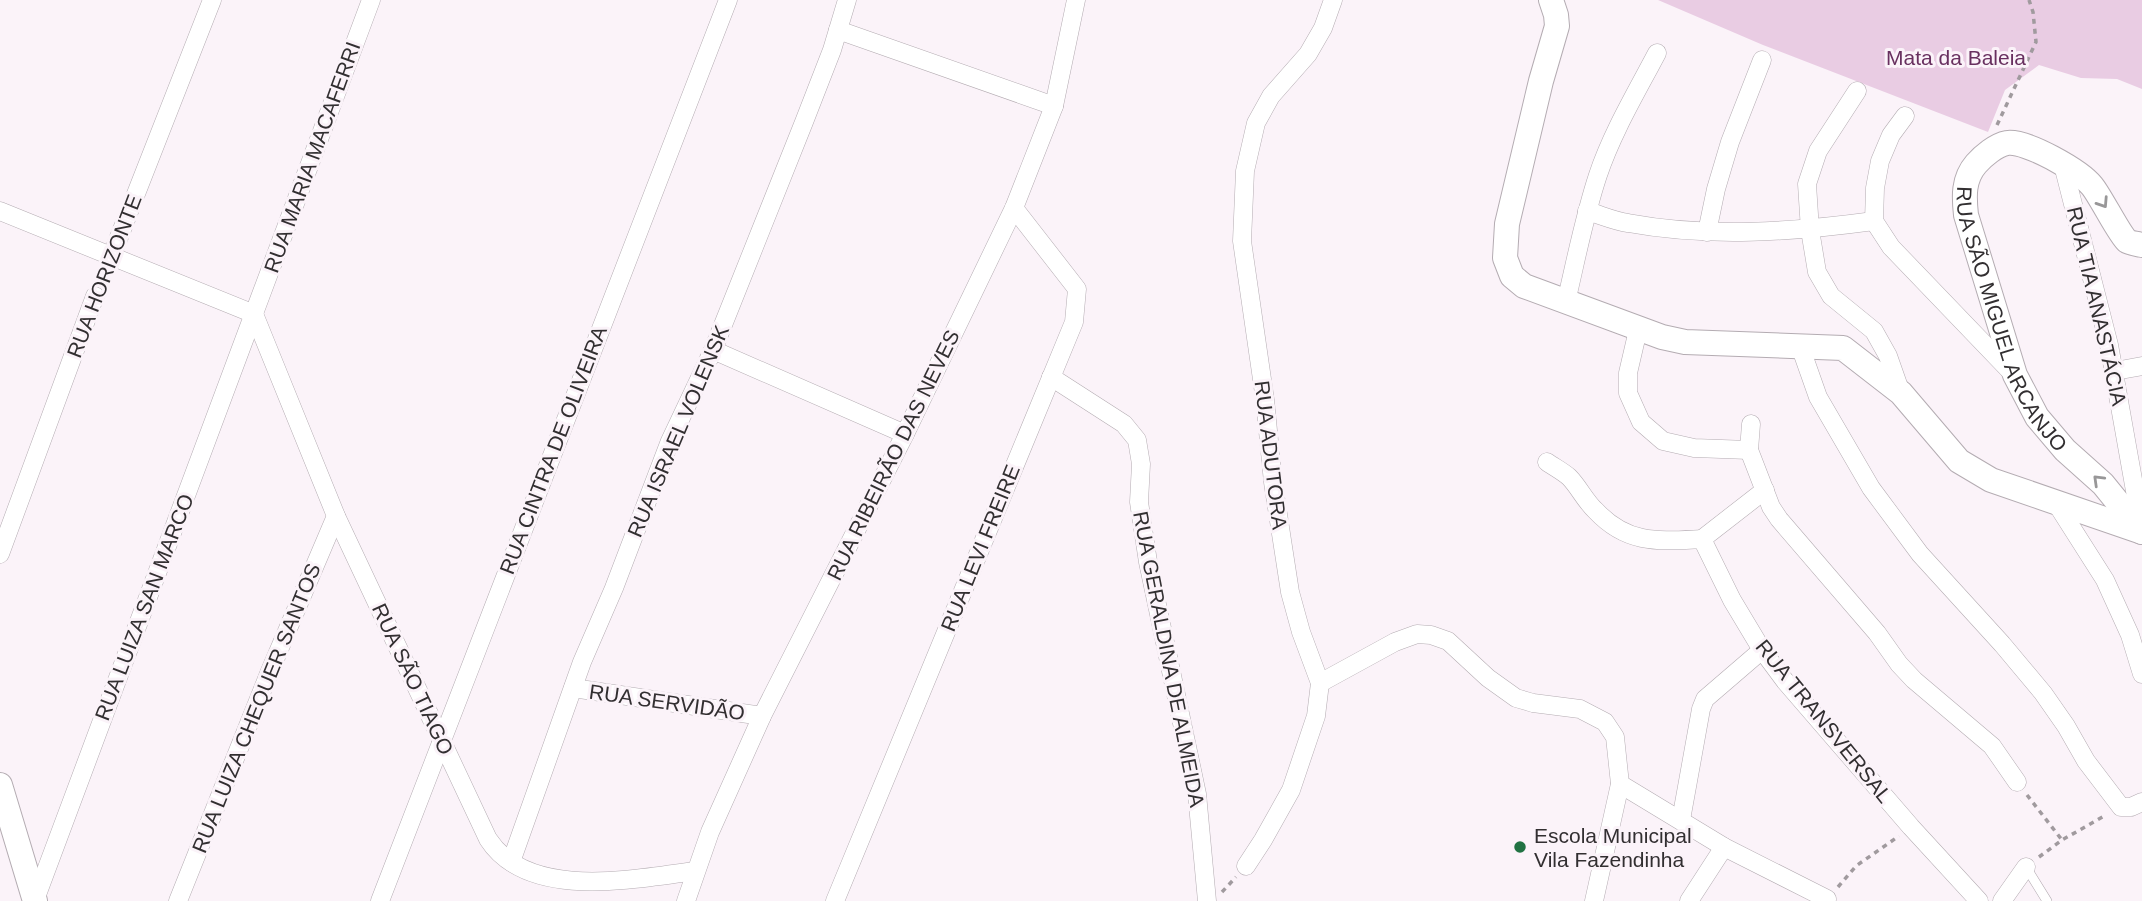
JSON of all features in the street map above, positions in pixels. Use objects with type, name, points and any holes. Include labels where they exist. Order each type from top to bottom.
[{"type":"street","name":"RUA HORIZONTE","points":[[112,255],[212,0]]},
{"type":"street","name":"RUA MARIA MACAFERRI","points":[[254,314],[371,0]]},
{"type":"street","name":"RUA CINTRA DE OLIVEIRA","points":[[380,901],[728,0]]},
{"type":"street","name":"RUA ISRAEL VOLENSK","points":[[511,862],[582,662],[614,588],[670,441],[713,350],[804,122],[847,0]]},
{"type":"street","name":"RUA RIBEIRÃO DAS NEVES","points":[[687,901],[710,832],[762,716],[905,434],[1014,208],[1054,106],[1076,0]]},
{"type":"street","name":"RUA ADUTORA","points":[[1246,866],[1291,790],[1316,716],[1320,682],[1301,632],[1290,592],[1273,482],[1265,400],[1242,241],[1245,171],[1256,123],[1271,96],[1308,54],[1323,28],[1333,0]]},
{"type":"street","points":[[1551,0],[1558,26],[1541,81],[1507,224],[1505,257],[1512,276],[1524,286],[1638,330],[1685,342],[1843,348],[1901,393],[1959,461],[1991,480],[2142,531]]},
{"type":"street","points":[[838,30],[1054,106]]},
{"type":"street","points":[[1566,302],[1587,211],[1599,173],[1618,128],[1657,53]]},
{"type":"street","points":[[1707,232],[1730,142],[1762,60]]},
{"type":"street","points":[[1857,91],[1818,151],[1807,184],[1810,230],[1817,272],[1831,296],[1874,331],[1888,356],[1901,393]]},
{"type":"street","points":[[1905,116],[1891,135],[1880,161],[1875,188],[1874,221],[1891,247],[2015,375]]},
{"type":"street","points":[[2007,143],[2026,146],[2081,176],[2092,187],[2126,240],[2142,245]]},
{"type":"street","name":"RUA SÃO MIGUEL ARCANJO","points":[[2007,143],[1993,149],[1975,165],[1967,180],[1964,196],[1966,215],[2015,375],[2037,417],[2065,450],[2103,484],[2142,531]]},
{"type":"street","name":"RUA TIA ANASTÁCIA","points":[[2063,165],[2115,371],[2142,531]]},
{"type":"street","name":"RUA LEVI FREIRE","points":[[835,901],[1074,322],[1077,289],[1014,208]]},
{"type":"street","points":[[0,211],[254,314]]},
{"type":"street","points":[[1587,211],[1627,223],[1707,232],[1810,230],[1874,221]]},
{"type":"street","name":"RUA HORIZONTE","points":[[0,554],[95,296]]},
{"type":"street","name":"RUA SÃO TIAGO","points":[[254,314],[336,516],[495,850],[525,870],[547,876],[602,883],[695,871]]},
{"type":"street","name":"RUA LUIZA SAN MARCO","points":[[34,901],[254,314]]},
{"type":"street","points":[[1638,330],[1628,373],[1628,393],[1641,422],[1663,441],[1694,448],[1749,450]]},
{"type":"street","points":[[1800,345],[1818,397],[1871,488],[1920,554],[2043,693],[2086,761],[2121,807],[2131,807],[2142,802]]},
{"type":"street","points":[[713,350],[905,434]]},
{"type":"street","points":[[2115,371],[2142,366]]},
{"type":"street","name":"RUA GERALDINA DE ALMEIDA","points":[[1051,377],[1124,424],[1137,440],[1140,464],[1139,502],[1148,562],[1197,794],[1215,897]]},
{"type":"street","points":[[1751,424],[1749,450],[1771,507],[1779,519],[1877,633],[1899,664],[1992,746],[2017,782]]},
{"type":"street","points":[[1547,461],[1568,476],[1602,518],[1626,533],[1653,541],[1702,539],[1765,490]]},
{"type":"street","points":[[2056,503],[2105,580],[2130,635],[2142,674]]},
{"type":"street","name":"RUA LUIZA CHEQUER SANTOS","points":[[178,901],[270,671],[336,516]]},
{"type":"street","name":"RUA TRANSVERSAL","points":[[1702,539],[1732,600],[1762,650],[1785,681],[1979,901]]},
{"type":"street","points":[[1320,682],[1395,642],[1418,634],[1432,635],[1448,641],[1488,678],[1516,698],[1580,709],[1605,722],[1615,737],[1620,784],[1594,901]]},
{"type":"street","points":[[1681,820],[1700,709],[1705,699],[1762,650]]},
{"type":"street","name":"RUA SERVIDÃO","points":[[573,688],[762,716]]},
{"type":"street","points":[[1620,784],[1724,847],[1826,900]]},
{"type":"street","points":[[0,785],[34,901]]},
{"type":"street","points":[[1689,901],[1724,847]]},
{"type":"street","points":[[2002,901],[2026,867]]},
{"type":"lane","points":[[2026,867],[2047,901]]},
{"type":"path","points":[[2007,143],[1994,130],[2036,42],[2029,0]]},
{"type":"path","points":[[2017,782],[2062,840]]},
{"type":"path","points":[[2026,867],[2062,840],[2121,807]]},
{"type":"path","points":[[1826,900],[1856,866],[1911,827]]},
{"type":"path","points":[[1215,897],[1246,866]]},
{"type":"green space","name":"Mata da Baleia","points":[[1658,0],[2142,0],[2142,89],[2117,79],[2081,78],[2039,65],[2005,90],[1988,132],[1763,45]]},
{"type":"place","name":"Escola Municipal Vila Fazendinha","points":[[1520,847]]}]
